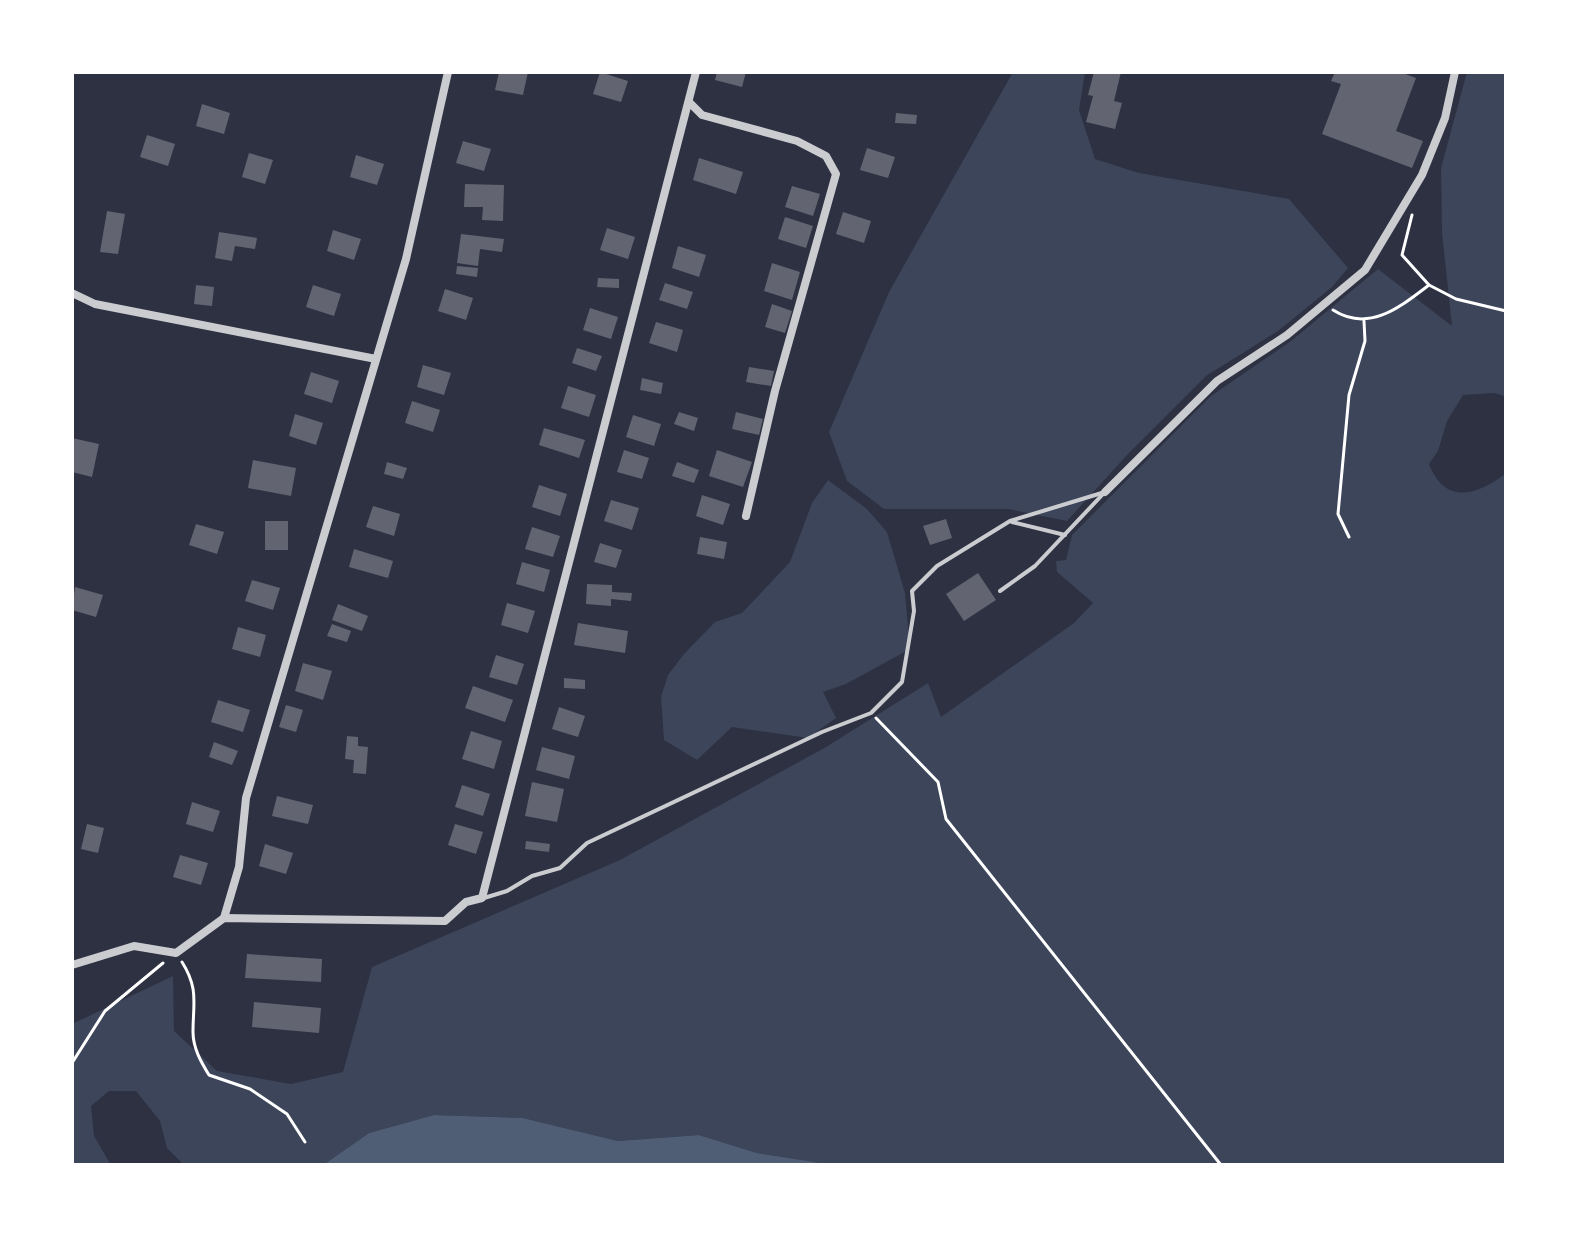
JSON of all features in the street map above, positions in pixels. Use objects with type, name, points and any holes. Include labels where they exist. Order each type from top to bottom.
[{"type":"street","points":[[224,918],[239,867],[246,798],[406,259],[448,72]]},
{"type":"street","points":[[72,965],[134,946],[176,953],[224,918],[445,921],[466,902],[482,898],[696,72]]},
{"type":"street","points":[[1105,492],[1217,381],[1287,335],[1365,270],[1422,175],[1445,118],[1455,72]]},
{"type":"street","points":[[689,102],[702,115],[797,141],[826,156],[836,174],[775,391],[746,516]]},
{"type":"street","points":[[72,293],[95,304],[376,359]]},
{"type":"lane","points":[[482,898],[507,891],[532,876],[560,868],[587,843],[822,732],[871,713],[902,682],[914,611],[912,591],[937,566],[1010,521],[1105,492]]},
{"type":"lane","points":[[1000,591],[1035,566],[1105,492]]},
{"type":"lane","points":[[1010,521],[1065,535]]},
{"type":"path","points":[[1412,215],[1402,255],[1429,285],[1456,299],[1506,311]]},
{"type":"path","points":[[1323,305],[1342,316],[1364,321],[1398,309],[1429,285]]},
{"type":"path","points":[[1349,537],[1338,514],[1349,395],[1365,341],[1364,321]]},
{"type":"path","points":[[871,713],[938,782],[946,819],[1221,1165]]},
{"type":"path","points":[[72,1063],[105,1011],[176,953],[191,977],[196,1002],[193,1035],[199,1058],[209,1075],[250,1089],[287,1114],[305,1142]]},
{"type":"shaded area","points":[[1013,72],[1085,72],[1079,110],[1095,159],[1139,173],[1289,199],[1348,268],[1332,287],[1278,331],[1206,376],[1067,521],[1008,509],[884,509],[847,481],[829,432],[889,292]]},
{"type":"shaded area","points":[[1467,72],[1506,72],[1506,397],[1495,393],[1463,395],[1447,421],[1438,451],[1429,464],[1444,486],[1453,491],[1473,491],[1506,473],[1506,1165],[833,1165],[757,1153],[699,1135],[618,1141],[523,1118],[434,1115],[369,1133],[323,1165],[184,1165],[167,1148],[160,1121],[136,1091],[109,1091],[91,1106],[94,1136],[111,1165],[72,1165],[72,1024],[173,976],[174,1031],[217,1071],[291,1084],[343,1072],[372,967],[620,860],[826,747],[928,683],[941,717],[1074,623],[1093,603],[1057,572],[1056,561],[1066,560],[1072,535],[1211,396],[1291,341],[1378,269],[1452,326],[1442,233],[1441,168]]},
{"type":"shaded area","points":[[828,480],[867,509],[887,532],[905,593],[910,649],[846,684],[823,692],[836,718],[808,738],[732,727],[697,760],[664,740],[661,697],[668,675],[715,622],[742,613],[790,562],[812,503]]},
{"type":"shaded area","points":[[434,1115],[523,1118],[618,1141],[699,1135],[757,1153],[833,1165],[323,1165],[369,1133]]},
{"type":"building","points":[[499,72],[528,72],[523,95],[495,90]]},
{"type":"building","points":[[600,72],[628,81],[621,102],[593,94]]},
{"type":"building","points":[[717,72],[746,72],[742,87],[715,80]]},
{"type":"building","points":[[1094,72],[1121,72],[1114,101],[1122,103],[1115,129],[1086,122],[1093,96],[1088,95]]},
{"type":"building","points":[[1335,72],[1400,72],[1416,78],[1396,131],[1423,141],[1412,168],[1322,134],[1341,84],[1331,81]]},
{"type":"building","points":[[202,104],[230,113],[224,134],[196,126]]},
{"type":"building","points":[[896,113],[917,115],[916,124],[895,123]]},
{"type":"building","points":[[147,135],[175,144],[168,166],[140,157]]},
{"type":"building","points":[[463,141],[491,149],[484,171],[456,163]]},
{"type":"building","points":[[867,148],[895,157],[888,178],[860,170]]},
{"type":"building","points":[[249,153],[273,160],[265,184],[242,177]]},
{"type":"building","points":[[356,155],[384,164],[377,185],[350,177]]},
{"type":"building","points":[[699,158],[743,172],[736,194],[693,180]]},
{"type":"building","points":[[465,184],[504,185],[503,221],[482,220],[483,207],[464,207]]},
{"type":"building","points":[[792,186],[820,194],[813,216],[785,207]]},
{"type":"building","points":[[107,211],[125,214],[118,254],[100,252]]},
{"type":"building","points":[[843,212],[871,221],[864,243],[836,234]]},
{"type":"building","points":[[785,217],[813,226],[806,248],[778,239]]},
{"type":"building","points":[[607,228],[635,237],[628,259],[600,250]]},
{"type":"building","points":[[333,230],[361,239],[354,260],[327,251]]},
{"type":"building","points":[[219,232],[257,238],[255,249],[235,246],[232,261],[215,258]]},
{"type":"building","points":[[461,234],[504,239],[502,252],[480,249],[478,266],[457,263]]},
{"type":"building","points":[[678,246],[706,255],[699,277],[672,268]]},
{"type":"building","points":[[772,263],[800,272],[792,300],[764,291]]},
{"type":"building","points":[[457,266],[478,268],[477,277],[456,274]]},
{"type":"building","points":[[598,278],[619,279],[619,288],[597,287]]},
{"type":"building","points":[[665,283],[693,292],[687,309],[659,300]]},
{"type":"building","points":[[196,285],[214,287],[212,306],[194,304]]},
{"type":"building","points":[[313,285],[341,294],[334,316],[306,307]]},
{"type":"building","points":[[445,289],[473,298],[466,320],[438,311]]},
{"type":"building","points":[[772,304],[792,311],[785,333],[765,327]]},
{"type":"building","points":[[590,308],[618,317],[611,339],[583,330]]},
{"type":"building","points":[[656,322],[683,330],[677,352],[649,343]]},
{"type":"building","points":[[577,348],[602,356],[596,371],[572,363]]},
{"type":"building","points":[[423,365],[451,373],[444,395],[417,387]]},
{"type":"building","points":[[749,367],[774,371],[771,386],[746,382]]},
{"type":"building","points":[[311,372],[339,381],[332,403],[304,394]]},
{"type":"building","points":[[642,378],[663,383],[661,394],[640,390]]},
{"type":"building","points":[[568,386],[596,395],[589,417],[561,408]]},
{"type":"building","points":[[412,401],[440,410],[433,432],[405,423]]},
{"type":"building","points":[[679,412],[698,418],[694,431],[674,424]]},
{"type":"building","points":[[736,412],[763,419],[759,435],[732,429]]},
{"type":"building","points":[[295,414],[323,423],[316,445],[289,436]]},
{"type":"building","points":[[633,415],[661,424],[654,446],[626,437]]},
{"type":"building","points":[[544,428],[585,440],[579,458],[539,445]]},
{"type":"building","points":[[72,438],[99,444],[92,477],[72,472]]},
{"type":"building","points":[[624,450],[649,458],[642,479],[617,472]]},
{"type":"building","points":[[717,450],[752,462],[743,487],[709,476]]},
{"type":"building","points":[[253,460],[296,468],[291,496],[248,488]]},
{"type":"building","points":[[387,462],[407,468],[403,479],[384,474]]},
{"type":"building","points":[[677,462],[699,470],[694,483],[672,476]]},
{"type":"building","points":[[539,485],[567,494],[560,516],[532,507]]},
{"type":"building","points":[[702,495],[730,504],[723,525],[696,516]]},
{"type":"building","points":[[611,500],[639,508],[632,530],[604,521]]},
{"type":"building","points":[[373,506],[400,514],[394,536],[366,527]]},
{"type":"building","points":[[946,519],[952,538],[930,545],[923,526]]},
{"type":"building","points":[[265,521],[288,521],[288,550],[265,550]]},
{"type":"building","points":[[196,524],[224,532],[217,554],[189,545]]},
{"type":"building","points":[[532,527],[560,536],[553,557],[525,549]]},
{"type":"building","points":[[700,537],[727,542],[724,559],[697,554]]},
{"type":"building","points":[[600,543],[622,550],[616,568],[594,562]]},
{"type":"building","points":[[354,549],[393,561],[388,578],[349,567]]},
{"type":"building","points":[[522,562],[550,570],[544,592],[516,584]]},
{"type":"building","points":[[978,573],[996,600],[964,621],[946,594]]},
{"type":"building","points":[[252,580],[280,588],[273,610],[245,601]]},
{"type":"building","points":[[587,584],[612,585],[612,592],[632,593],[631,601],[611,599],[611,606],[586,604]]},
{"type":"building","points":[[75,587],[103,595],[96,617],[72,610]]},
{"type":"building","points":[[507,603],[535,611],[528,633],[501,625]]},
{"type":"building","points":[[338,604],[368,616],[362,631],[332,620]]},
{"type":"building","points":[[578,623],[628,631],[625,653],[574,645]]},
{"type":"building","points":[[332,624],[351,631],[347,642],[327,636]]},
{"type":"building","points":[[238,627],[266,635],[260,657],[232,649]]},
{"type":"building","points":[[496,655],[524,664],[517,685],[489,677]]},
{"type":"building","points":[[303,663],[332,671],[323,700],[295,691]]},
{"type":"building","points":[[564,678],[585,680],[585,689],[564,688]]},
{"type":"building","points":[[473,686],[513,700],[505,722],[465,708]]},
{"type":"building","points":[[218,700],[250,710],[243,732],[211,722]]},
{"type":"building","points":[[286,705],[303,710],[296,732],[279,727]]},
{"type":"building","points":[[559,707],[585,716],[578,737],[552,729]]},
{"type":"building","points":[[471,731],[502,741],[494,769],[462,759]]},
{"type":"building","points":[[347,736],[358,737],[358,746],[368,747],[366,774],[353,773],[354,760],[345,759]]},
{"type":"building","points":[[214,742],[238,751],[232,765],[209,757]]},
{"type":"building","points":[[542,747],[575,756],[569,779],[536,770]]},
{"type":"building","points":[[532,782],[564,789],[557,822],[525,816]]},
{"type":"building","points":[[462,785],[490,794],[483,816],[455,807]]},
{"type":"building","points":[[277,796],[313,805],[308,824],[272,816]]},
{"type":"building","points":[[192,802],[220,811],[213,832],[186,824]]},
{"type":"building","points":[[87,824],[104,828],[98,853],[81,849]]},
{"type":"building","points":[[455,824],[483,832],[476,854],[448,845]]},
{"type":"building","points":[[526,841],[550,844],[549,852],[525,849]]},
{"type":"building","points":[[265,844],[293,853],[286,874],[259,866]]},
{"type":"building","points":[[180,855],[208,863],[201,885],[173,877]]},
{"type":"building","points":[[247,954],[322,959],[321,982],[245,978]]},
{"type":"building","points":[[254,1002],[321,1008],[319,1033],[252,1027]]}]
